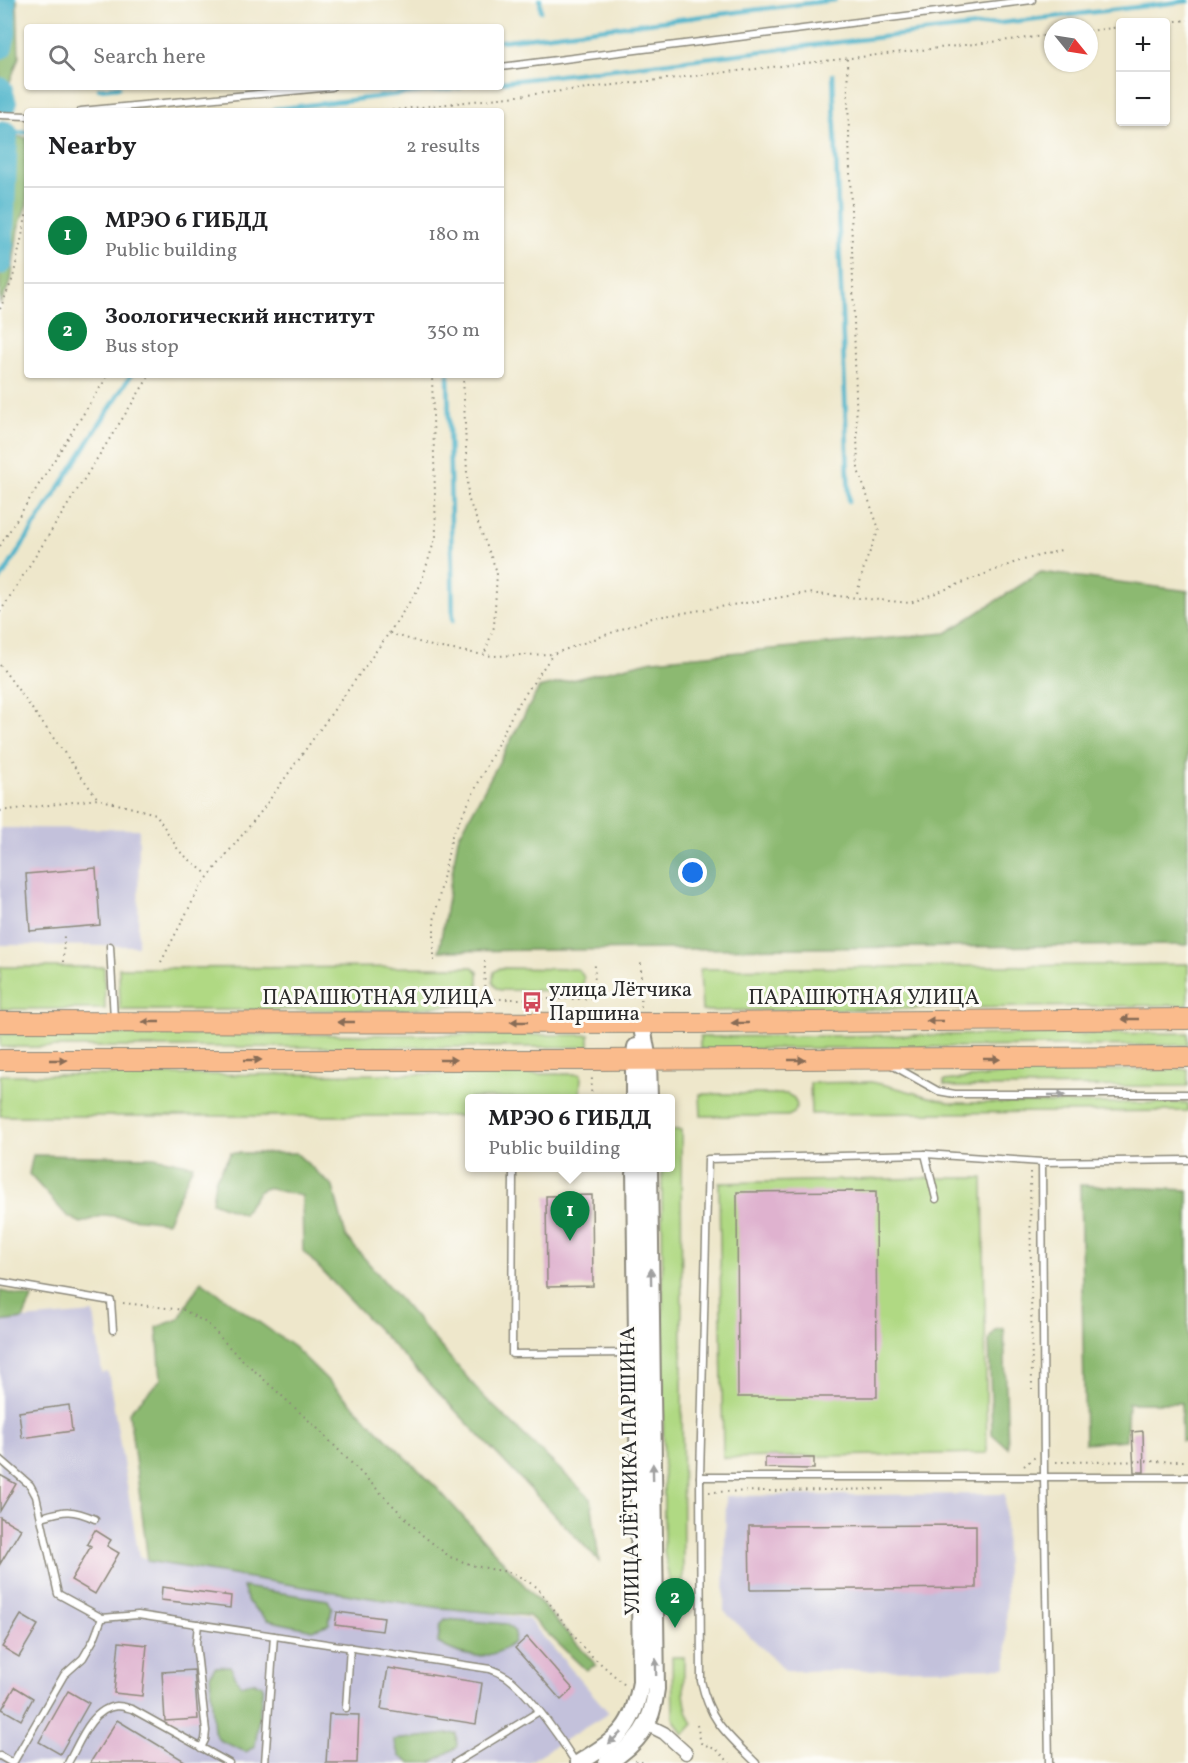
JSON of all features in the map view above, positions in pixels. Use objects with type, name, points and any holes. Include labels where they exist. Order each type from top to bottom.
[{"type":"main road","name":"ПАРАШЮТНАЯ УЛИЦА","points":[[0,1022],[1188,1019]]},
{"type":"main road","points":[[0,1060],[1188,1057]]},
{"type":"street","points":[[641,1022],[641,1060],[647,1094]]},
{"type":"street","points":[[635,1094],[641,1060]]},
{"type":"street","name":"УЛИЦА ЛЁТЧИКА ПАРШИНА","points":[[578,1763],[610,1743],[623,1731],[632,1718],[638,1702],[641,1682],[635,1172]]},
{"type":"street","name":"УЛИЦА ЛЁТЧИКА ПАРШИНА","points":[[648,1725],[656,1689],[649,1172]]},
{"type":"street","points":[[607,1763],[637,1740],[648,1725],[664,1733],[686,1753]]},
{"type":"lane","points":[[504,67],[1032,0]]},
{"type":"lane","points":[[112,108],[302,90]]},
{"type":"lane","points":[[0,115],[24,116]]},
{"type":"lane","points":[[110,946],[114,1022]]},
{"type":"lane","points":[[881,1059],[938,1091],[955,1094],[1188,1094]]},
{"type":"lane","points":[[925,1154],[936,1199]]},
{"type":"lane","points":[[756,1763],[714,1719],[706,1702],[701,1681],[700,1477],[708,1159],[925,1154],[1042,1162],[1188,1160]]},
{"type":"lane","points":[[1042,1162],[1049,1763]]},
{"type":"lane","points":[[513,1172],[512,1354],[637,1353]]},
{"type":"lane","points":[[0,1282],[111,1301],[113,1330]]},
{"type":"lane","points":[[0,1459],[30,1485],[36,1496],[58,1594],[102,1618],[138,1615],[490,1669],[506,1676],[563,1742],[578,1763]]},
{"type":"lane","points":[[700,1477],[1188,1476]]},
{"type":"lane","points":[[42,1517],[64,1510],[78,1512],[95,1519]]},
{"type":"lane","points":[[0,1756],[12,1763],[64,1675],[82,1658],[94,1639],[102,1618]]},
{"type":"lane","points":[[198,1624],[196,1644],[207,1731],[201,1748]]},
{"type":"lane","points":[[265,1763],[274,1636]]},
{"type":"lane","points":[[346,1708],[350,1647]]},
{"type":"lane","points":[[68,1763],[93,1719],[104,1710],[118,1706],[132,1708],[229,1763]]},
{"type":"lane","points":[[455,1763],[538,1712]]},
{"type":"path","points":[[1170,22],[1188,20]]},
{"type":"path","points":[[1098,30],[1116,28]]},
{"type":"path","points":[[409,108],[1044,36]]},
{"type":"path","points":[[847,59],[858,470],[879,529],[865,564],[856,598]]},
{"type":"path","points":[[453,103],[453,108]]},
{"type":"path","points":[[0,309],[13,278],[24,226]]},
{"type":"path","points":[[0,546],[106,378]]},
{"type":"path","points":[[0,612],[148,378]]},
{"type":"path","points":[[161,962],[200,887],[260,813],[390,633],[420,586],[436,536],[432,378]]},
{"type":"path","points":[[463,378],[468,498],[497,572],[494,627],[484,655]]},
{"type":"path","points":[[390,633],[435,647],[484,655],[553,654],[652,618],[807,593],[910,603],[1016,562],[1061,550]]},
{"type":"path","points":[[434,962],[434,921],[452,836],[515,709],[553,654]]},
{"type":"path","points":[[0,665],[98,799]]},
{"type":"path","points":[[0,811],[98,799],[156,814],[179,850],[208,876]]},
{"type":"path","points":[[63,962],[64,934]]},
{"type":"path","points":[[484,961],[484,999],[594,999],[595,962]]},
{"type":"path","points":[[641,962],[641,1022]]},
{"type":"path","points":[[591,1094],[592,1077]]},
{"type":"path","points":[[1030,1172],[1032,1398]]},
{"type":"path","points":[[111,1301],[184,1310],[208,1324],[233,1351],[318,1429],[422,1533],[450,1557],[475,1566],[513,1573],[537,1587],[584,1649],[627,1686]]},
{"type":"path","points":[[1056,1462],[1188,1461]]},
{"type":"path","points":[[700,1492],[892,1488]]},
{"type":"path","points":[[697,1725],[701,1743],[717,1750],[730,1763]]},
{"type":"path","points":[[632,1761],[646,1763]]},
{"type":"shaded area","points":[[0,828],[139,829],[138,946],[0,945]]},
{"type":"shaded area","points":[[94,1313],[102,1373],[108,1372],[139,1557],[528,1619],[609,1713],[527,1763],[0,1763],[0,1321]]},
{"type":"shaded area","points":[[1005,1494],[1007,1668],[786,1671],[724,1611],[726,1496]]},
{"type":"green space","points":[[0,0],[17,0],[19,57],[4,98],[0,101]]},
{"type":"green space","points":[[0,134],[24,138],[24,212],[18,229],[11,281],[0,304]]},
{"type":"green space","points":[[1041,572],[1188,591],[1188,945],[439,951],[458,838],[539,688],[653,660],[946,633]]},
{"type":"green space","points":[[1188,964],[1188,1005],[702,1011],[700,969]]},
{"type":"green space","points":[[0,967],[104,967],[105,1009],[0,1009]]},
{"type":"green space","points":[[473,967],[478,972],[478,1002],[403,1010],[120,1010],[119,968]]},
{"type":"green space","points":[[500,968],[577,969],[582,974],[583,983],[577,991],[500,990],[495,987],[493,981],[494,972]]},
{"type":"green space","points":[[1188,1033],[1188,1045],[700,1049],[700,1037]]},
{"type":"green space","points":[[0,1034],[589,1035],[589,1047],[0,1047]]},
{"type":"green space","points":[[1188,1069],[1188,1086],[957,1087],[944,1085],[944,1081],[1037,1071]]},
{"type":"green space","points":[[581,1074],[580,1094],[465,1094],[465,1116],[0,1116],[0,1075]]},
{"type":"green space","points":[[871,1082],[954,1103],[1188,1103],[1188,1111],[811,1114],[810,1083]]},
{"type":"green space","points":[[700,1094],[787,1094],[794,1098],[797,1105],[794,1113],[788,1116],[701,1116]]},
{"type":"green space","points":[[675,1130],[681,1130],[683,1591],[671,1591],[664,1550],[662,1172],[675,1172]]},
{"type":"green space","points":[[231,1153],[296,1153],[333,1187],[346,1237],[483,1396],[591,1499],[599,1561],[303,1251],[302,1196],[266,1188],[258,1192],[243,1214],[212,1202],[215,1180]]},
{"type":"green space","points":[[33,1155],[154,1157],[193,1165],[167,1222],[104,1215],[81,1223],[67,1216],[29,1174]]},
{"type":"green space","points":[[983,1178],[987,1453],[723,1458],[719,1183]]},
{"type":"green space","points":[[1080,1185],[1188,1190],[1188,1441],[1182,1441],[1181,1403],[1128,1403],[1126,1440],[1085,1443]]},
{"type":"green space","points":[[201,1281],[294,1347],[438,1489],[596,1665],[586,1670],[529,1616],[441,1608],[364,1597],[148,1561],[129,1412],[161,1379],[157,1327],[179,1319]]},
{"type":"green space","points":[[0,1291],[32,1298],[23,1319],[0,1322]]},
{"type":"green space","points":[[1004,1328],[1008,1448],[992,1434],[989,1339],[995,1330]]},
{"type":"green space","points":[[243,1587],[328,1600],[332,1608],[329,1624],[313,1630],[267,1620],[248,1602]]},
{"type":"green space","points":[[445,1619],[506,1624],[515,1632],[514,1642],[496,1653],[486,1655],[467,1655],[457,1652],[438,1643],[440,1626]]},
{"type":"green space","points":[[672,1657],[684,1657],[685,1700],[693,1724],[683,1735],[673,1718]]},
{"type":"green space","points":[[230,1666],[240,1685],[253,1682],[263,1686],[255,1746],[246,1752],[219,1740],[214,1732],[210,1675],[215,1667]]},
{"type":"green space","points":[[456,1733],[457,1747],[431,1763],[410,1763],[400,1756],[394,1740]]},
{"type":"building","points":[[96,868],[100,925],[30,931],[26,874]]},
{"type":"building","points":[[876,1191],[877,1397],[738,1397],[737,1192]]},
{"type":"building","points":[[592,1195],[593,1286],[547,1287],[546,1196]]},
{"type":"building","points":[[69,1405],[72,1431],[22,1438],[19,1412]]},
{"type":"building","points":[[1143,1431],[1144,1472],[1134,1472],[1132,1432]]},
{"type":"building","points":[[765,1458],[814,1458],[814,1469],[765,1468]]},
{"type":"building","points":[[0,1475],[16,1484],[0,1511]]},
{"type":"building","points":[[0,1517],[21,1529],[0,1564]]},
{"type":"building","points":[[976,1525],[976,1588],[750,1590],[749,1526]]},
{"type":"building","points":[[95,1530],[111,1540],[107,1546],[119,1553],[95,1594],[71,1580],[91,1546],[87,1544]]},
{"type":"building","points":[[162,1587],[231,1596],[230,1608],[161,1600]]},
{"type":"building","points":[[337,1612],[384,1618],[382,1631],[335,1625]]},
{"type":"building","points":[[21,1615],[38,1625],[19,1657],[2,1647]]},
{"type":"building","points":[[527,1637],[573,1689],[561,1700],[515,1648]]},
{"type":"building","points":[[119,1642],[147,1645],[142,1696],[114,1693]]},
{"type":"building","points":[[388,1668],[482,1683],[476,1724],[381,1709]]},
{"type":"building","points":[[194,1670],[198,1719],[165,1721],[162,1672]]},
{"type":"building","points":[[15,1687],[33,1698],[21,1720],[2,1709]]},
{"type":"building","points":[[68,1691],[89,1703],[60,1754],[39,1742]]},
{"type":"building","points":[[329,1714],[359,1715],[357,1763],[326,1763]]},
{"type":"building","points":[[117,1720],[188,1763],[90,1763]]},
{"type":"waterway","points":[[0,46],[3,34],[3,0]]},
{"type":"waterway","points":[[540,0],[541,11]]},
{"type":"waterway","points":[[504,41],[835,0]]},
{"type":"waterway","points":[[504,82],[1188,1]]},
{"type":"waterway","points":[[833,75],[849,501]]},
{"type":"waterway","points":[[0,90],[4,104]]},
{"type":"waterway","points":[[283,108],[436,90]]},
{"type":"waterway","points":[[5,134],[24,132]]},
{"type":"waterway","points":[[0,262],[5,134]]},
{"type":"waterway","points":[[0,580],[129,378]]},
{"type":"waterway","points":[[448,378],[453,621]]},
{"type":"place","name":"улица Лётчика Паршина","points":[[532,1002]]},
{"type":"place","name":"МРЭО 6 ГИБДД","points":[[570,1241]]},
{"type":"place","name":"Зоологический институт","points":[[675,1628]]}]
